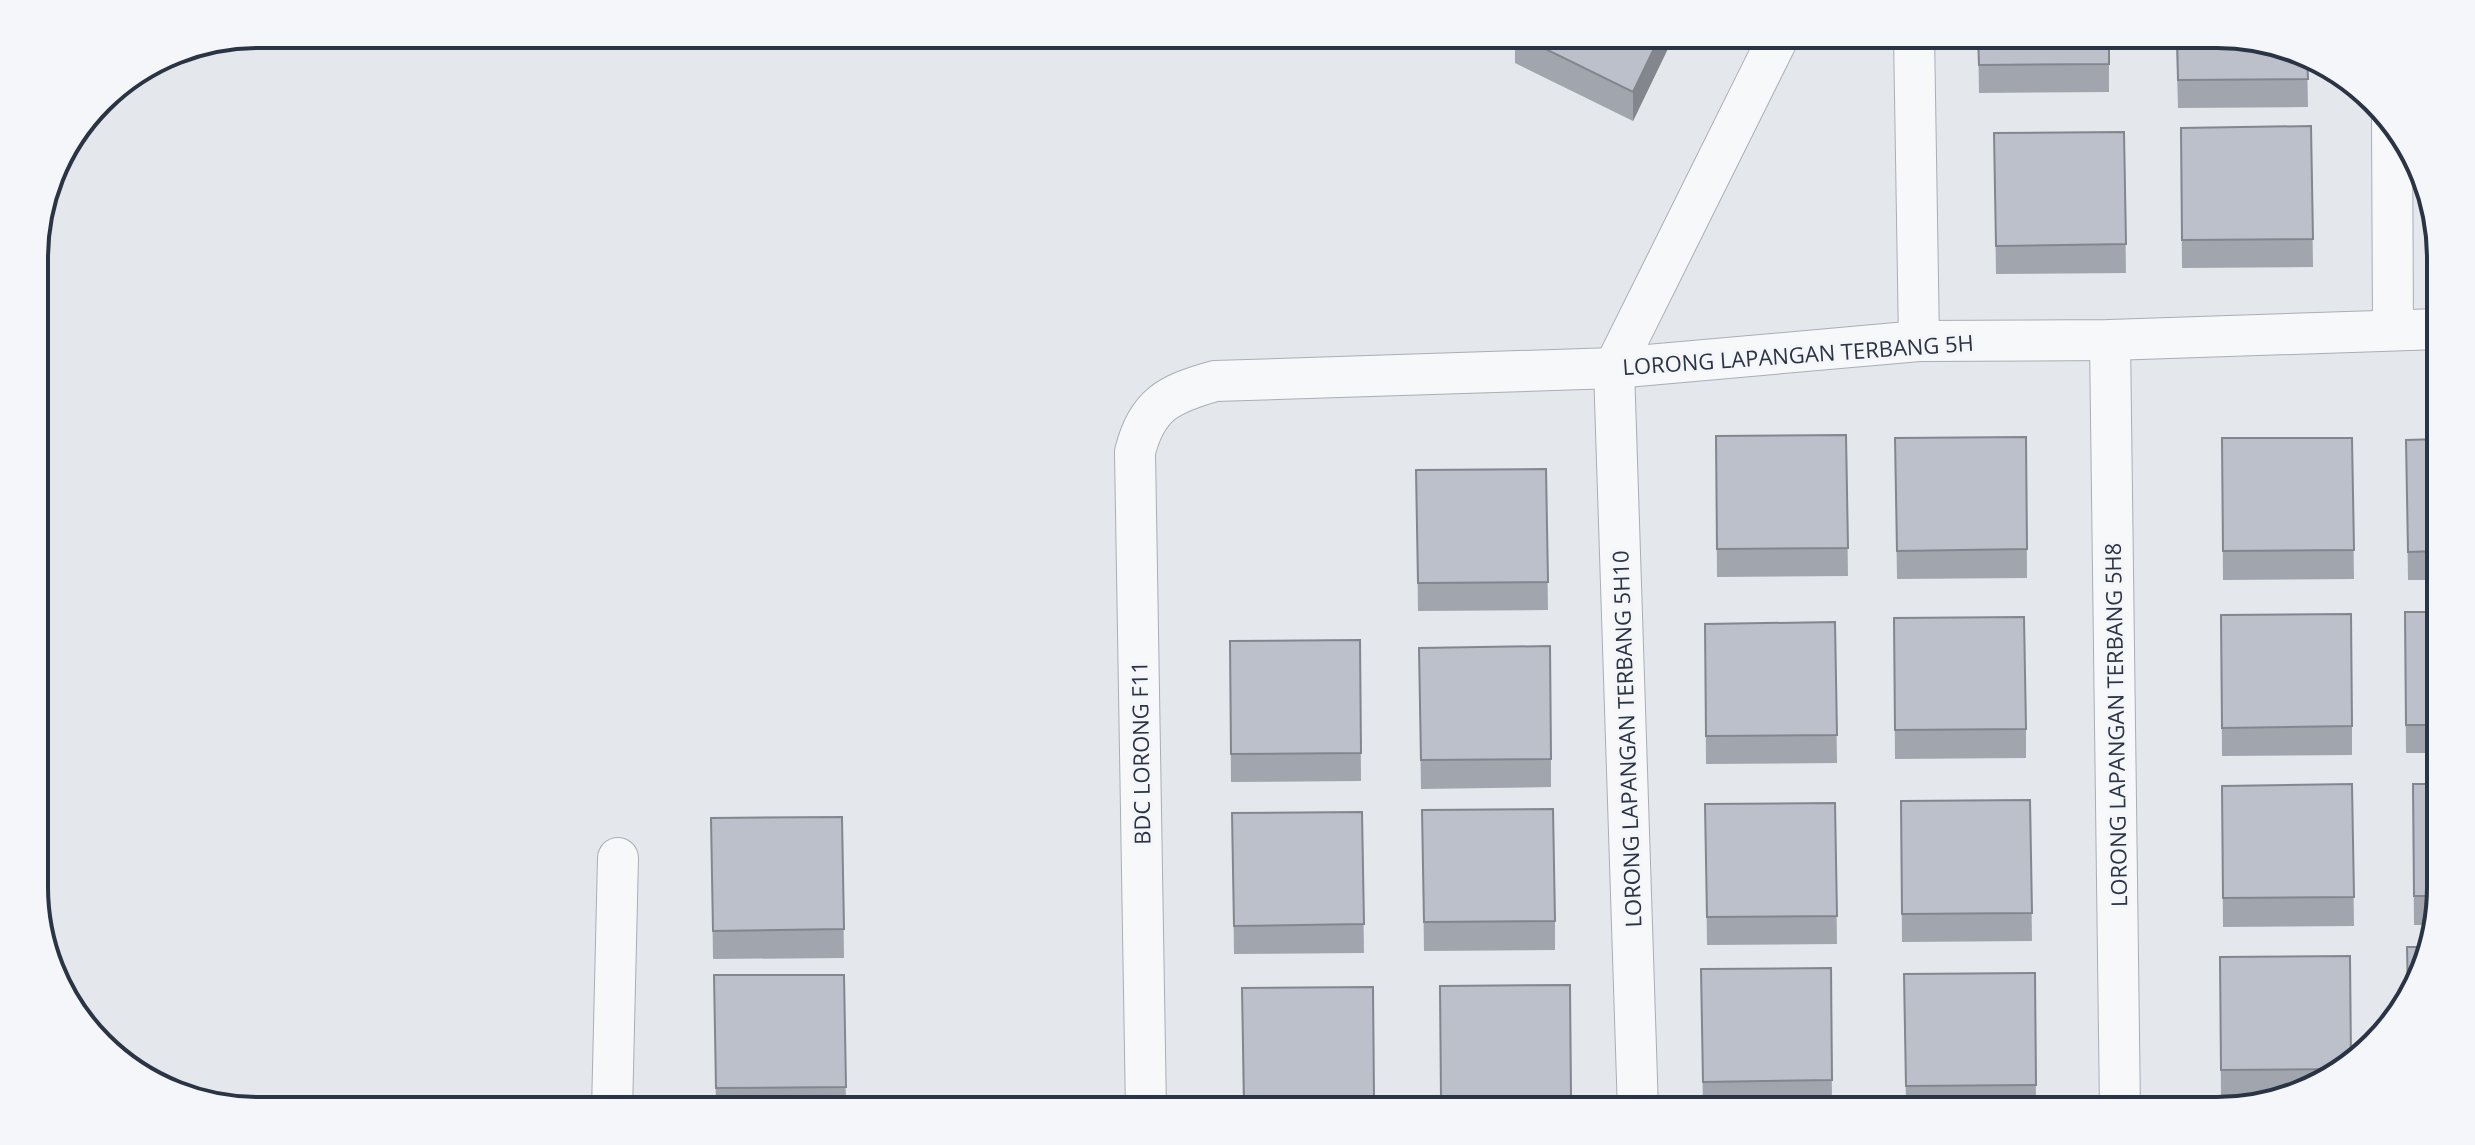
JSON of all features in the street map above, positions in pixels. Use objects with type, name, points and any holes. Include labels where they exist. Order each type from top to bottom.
[{"type":"street","points":[[1614,368],[1773,48]]},
{"type":"street","points":[[1914,48],[1919,341]]},
{"type":"street","points":[[2392,142],[2393,328]]},
{"type":"street","name":"LORONG LAPANGAN TERBANG 5H","points":[[1162,403],[1185,390],[1215,381],[1614,368],[1919,341],[2110,340],[2427,329]]},
{"type":"street","name":"LORONG LAPANGAN TERBANG 5H8","points":[[2110,340],[2120,1097]]},
{"type":"street","name":"LORONG LAPANGAN TERBANG 5H10","points":[[1614,368],[1638,1097]]},
{"type":"street","name":"BDC LORONG F11","points":[[1146,1097],[1135,452],[1143,423],[1162,403]]},
{"type":"street","points":[[612,1097],[618,858]]},
{"type":"building","points":[[1543,48],[1654,48],[1633,92]]},
{"type":"building","points":[[1978,48],[2109,48],[2109,64],[1979,65]]},
{"type":"building","points":[[2177,48],[2231,48],[2258,52],[2308,69],[2308,79],[2178,80]]},
{"type":"building","points":[[2311,126],[2313,239],[2182,240],[2181,128]]},
{"type":"building","points":[[2124,132],[2126,244],[1996,246],[1994,133]]},
{"type":"building","points":[[1846,435],[1848,548],[1717,549],[1716,436]]},
{"type":"building","points":[[2026,437],[2027,549],[1897,551],[1895,438]]},
{"type":"building","points":[[2222,438],[2352,438],[2354,550],[2223,551]]},
{"type":"building","points":[[2427,439],[2427,551],[2408,552],[2406,440]]},
{"type":"building","points":[[1546,469],[1548,582],[1418,583],[1416,470]]},
{"type":"building","points":[[2405,612],[2427,612],[2427,725],[2406,725]]},
{"type":"building","points":[[2351,614],[2352,726],[2222,728],[2221,615]]},
{"type":"building","points":[[2024,617],[2026,729],[1895,730],[1894,618]]},
{"type":"building","points":[[1835,622],[1837,735],[1706,736],[1705,624]]},
{"type":"building","points":[[1360,640],[1361,753],[1231,754],[1230,641]]},
{"type":"building","points":[[1550,646],[1551,759],[1421,760],[1419,648]]},
{"type":"building","points":[[2352,784],[2354,897],[2223,898],[2222,786]]},
{"type":"building","points":[[2413,784],[2427,784],[2427,896],[2414,896]]},
{"type":"building","points":[[2030,800],[2032,913],[1902,914],[1901,801]]},
{"type":"building","points":[[1835,803],[1837,916],[1707,917],[1705,804]]},
{"type":"building","points":[[1553,809],[1555,921],[1424,922],[1422,810]]},
{"type":"building","points":[[1362,812],[1364,924],[1234,926],[1232,813]]},
{"type":"building","points":[[842,817],[844,929],[713,931],[711,818]]},
{"type":"building","points":[[2407,947],[2418,947],[2416,955],[2408,974]]},
{"type":"building","points":[[2350,956],[2351,1049],[2321,1069],[2221,1070],[2220,957]]},
{"type":"building","points":[[1831,968],[1832,1080],[1703,1082],[1701,969]]},
{"type":"building","points":[[2035,973],[2036,1085],[1906,1086],[1904,974]]},
{"type":"building","points":[[714,975],[844,975],[846,1087],[716,1088]]},
{"type":"building","points":[[1570,985],[1571,1097],[1441,1097],[1440,986]]},
{"type":"building","points":[[1373,987],[1374,1097],[1244,1097],[1242,988]]}]
